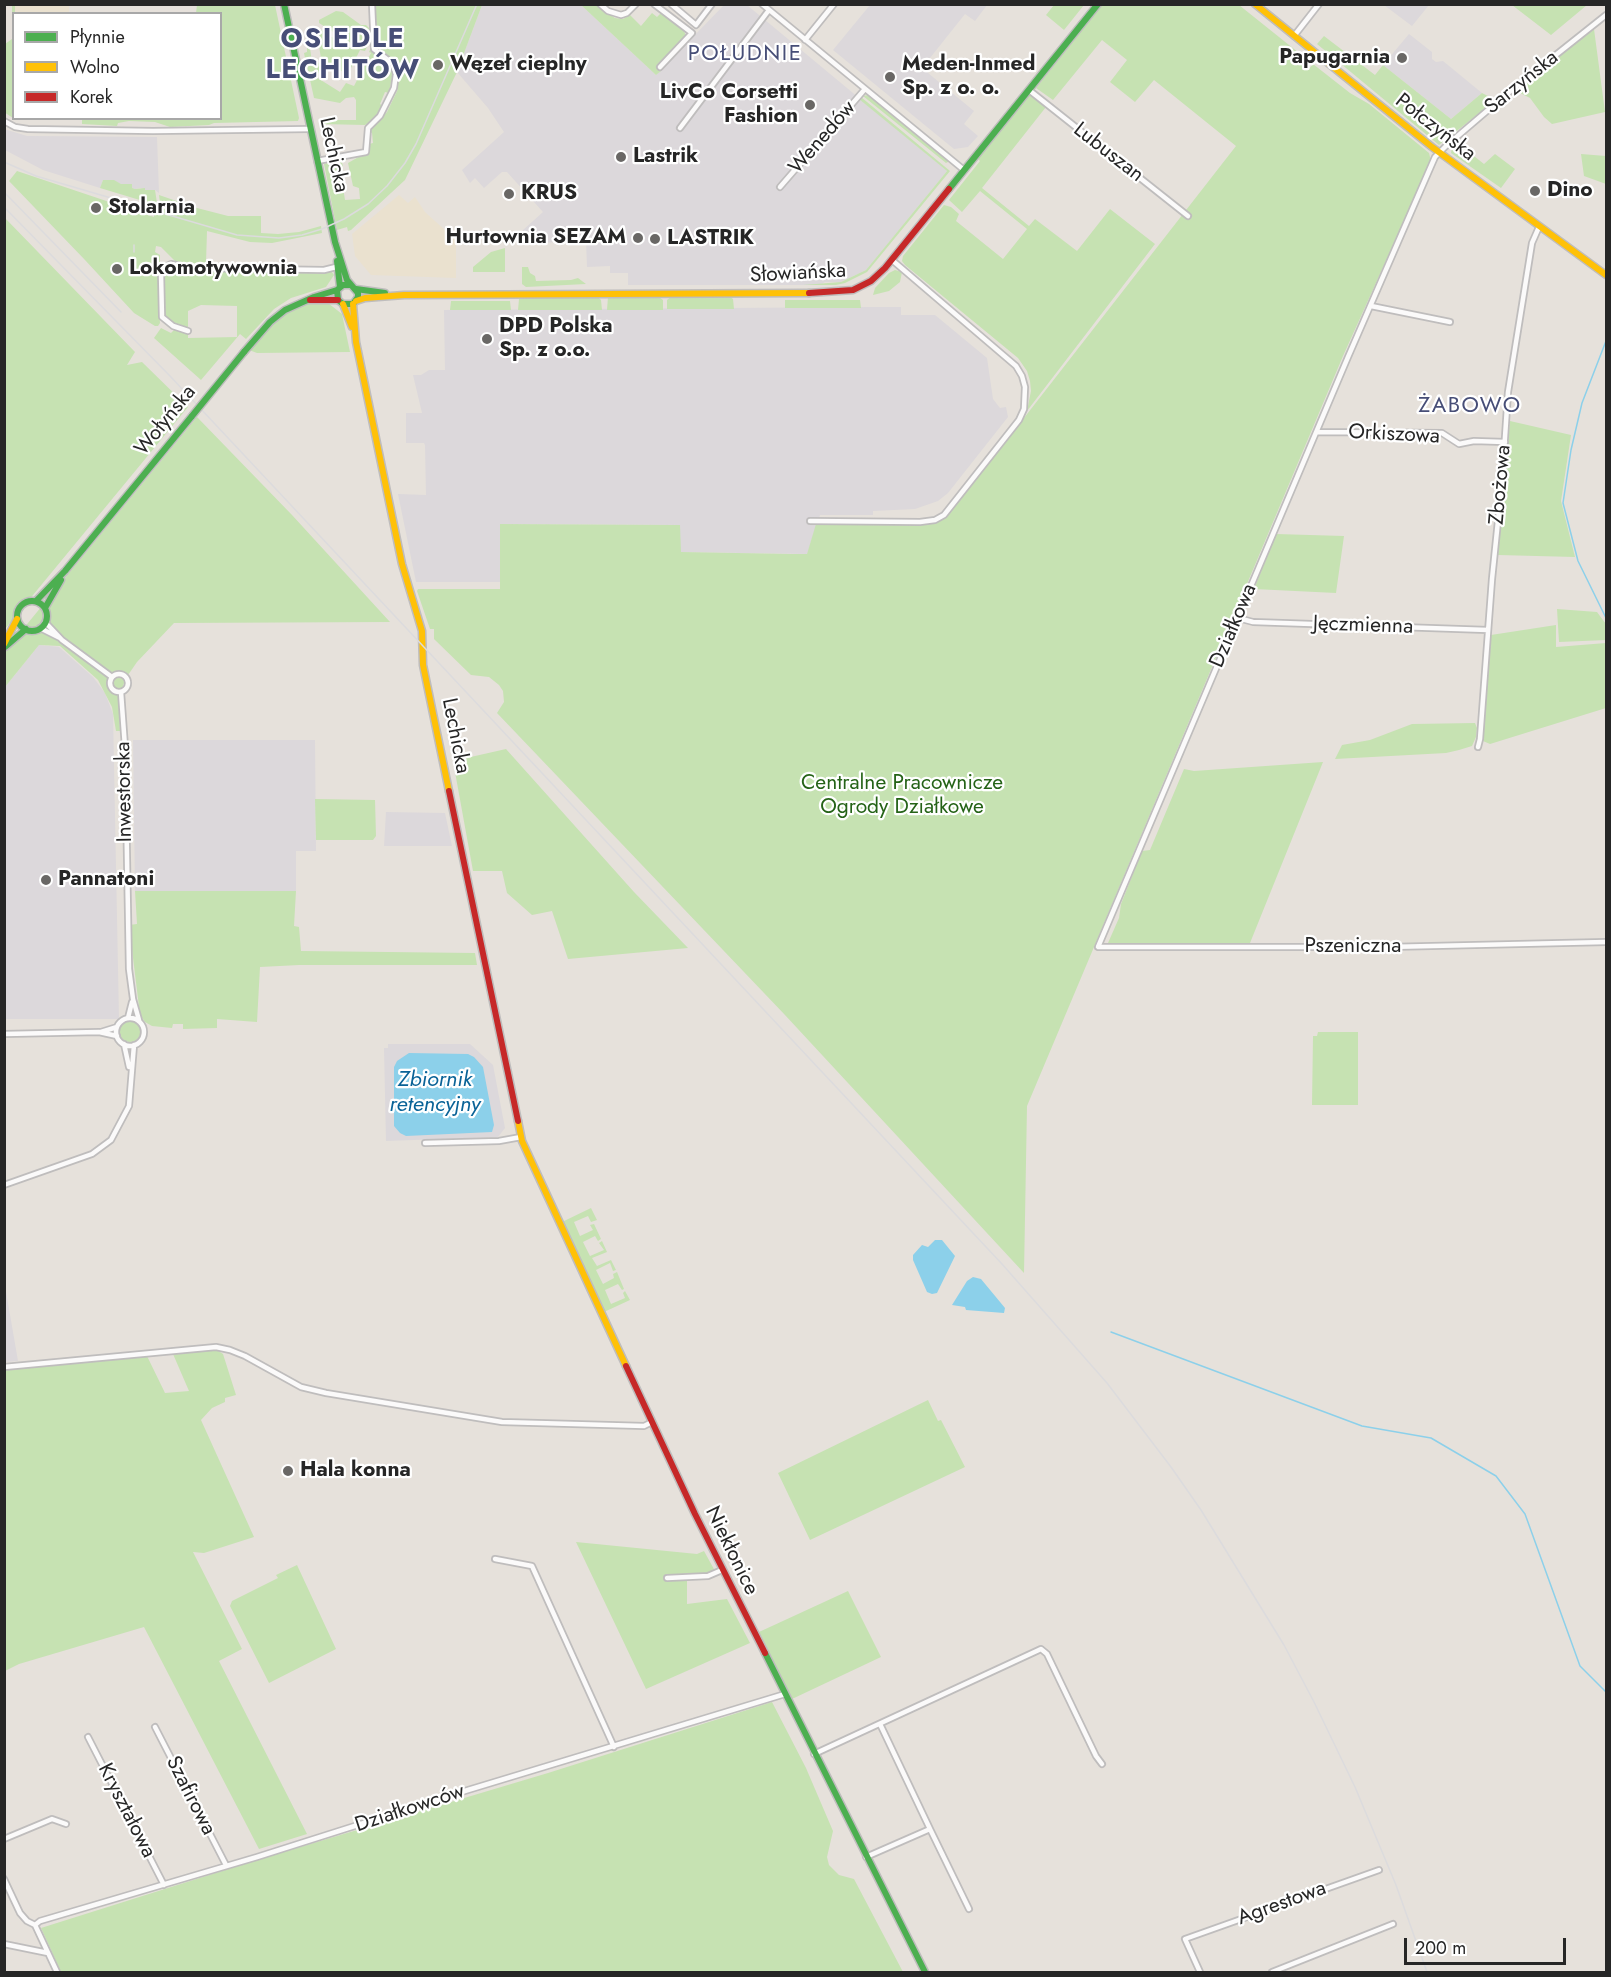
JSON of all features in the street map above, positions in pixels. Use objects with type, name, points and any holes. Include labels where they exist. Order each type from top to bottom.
[{"type":"street","name":"Lechicka","points":[[284,4],[340,267],[354,287]]},
{"type":"street","points":[[317,161],[366,152],[368,128],[380,116],[394,88],[396,74],[393,64],[374,49],[372,4]]},
{"type":"street","points":[[600,4],[608,11],[621,15],[627,13],[636,4]]},
{"type":"street","points":[[654,4],[692,33],[660,67]]},
{"type":"street","points":[[671,4],[696,25],[712,4]]},
{"type":"street","name":"Wenedów","points":[[762,4],[964,170]]},
{"type":"street","points":[[805,40],[834,4]]},
{"type":"street","name":"Słowiańska","points":[[354,302],[365,298],[404,295],[838,292],[853,290],[866,284],[892,260],[1098,4]]},
{"type":"street","name":"Połczyńska","points":[[1255,4],[1438,153],[1606,274]]},
{"type":"street","points":[[1294,36],[1319,4]]},
{"type":"street","points":[[680,128],[769,10]]},
{"type":"street","name":"Sarzyńska","points":[[1438,153],[1508,93],[1606,15]]},
{"type":"street","name":"Wenedów","points":[[780,187],[866,89]]},
{"type":"street","name":"Lubuszan","points":[[1029,90],[1188,216]]},
{"type":"street","points":[[4,121],[15,127],[33,129],[153,131],[310,129]]},
{"type":"street","name":"Działkowa","points":[[1098,947],[1433,160],[1438,153]]},
{"type":"street","name":"Zbożowa","points":[[1478,747],[1512,367],[1532,243],[1539,227]]},
{"type":"street","points":[[810,521],[920,522],[935,520],[951,507],[1019,420],[1024,409],[1025,387],[1016,366],[892,260]]},
{"type":"street","points":[[188,331],[173,326],[162,316],[162,273],[166,266],[171,264],[190,268],[324,270],[340,267]]},
{"type":"street","name":"Lechicka","points":[[339,289],[340,267]]},
{"type":"street","points":[[345,284],[354,287],[358,293],[354,302],[340,302],[339,289],[345,284]]},
{"type":"street","name":"Słowiańska","points":[[354,287],[404,295]]},
{"type":"street","name":"Wołyńska","points":[[36,601],[65,571],[272,320],[301,302],[339,289]]},
{"type":"street","name":"Wołyńska","points":[[301,302],[340,302]]},
{"type":"street","name":"Lechicka","points":[[340,302],[356,342]]},
{"type":"street","name":"Lechicka","points":[[354,302],[356,342],[403,571],[422,631],[423,665],[521,1137]]},
{"type":"street","points":[[1371,306],[1450,322]]},
{"type":"street","name":"Orkiszowa","points":[[1317,432],[1442,433],[1459,444],[1474,441],[1505,442]]},
{"type":"street","name":"Wołyńska","points":[[45,608],[65,571]]},
{"type":"street","points":[[4,646],[18,619],[21,606],[26,602],[36,601],[45,608],[47,615],[43,625],[33,630],[26,629],[18,619]]},
{"type":"street","name":"Jęczmienna","points":[[1238,618],[1253,622],[1488,630]]},
{"type":"street","points":[[43,625],[112,677]]},
{"type":"street","points":[[4,646],[26,629]]},
{"type":"street","points":[[119,674],[126,677],[128,685],[121,692],[115,691],[111,687],[112,677],[119,674]]},
{"type":"street","name":"Inwestorska","points":[[121,692],[125,758],[127,923],[132,999],[138,1020]]},
{"type":"street","name":"Pszeniczna","points":[[1098,947],[1388,947],[1606,942]]},
{"type":"street","name":"Inwestorska","points":[[128,1018],[132,999]]},
{"type":"street","points":[[99,1032],[117,1027],[128,1018],[138,1020],[143,1026],[144,1033],[141,1040],[134,1045],[123,1044]]},
{"type":"street","points":[[117,1027],[117,1036],[123,1044],[130,1073]]},
{"type":"street","points":[[4,1034],[99,1032],[117,1036]]},
{"type":"street","points":[[4,1185],[92,1155],[111,1140],[129,1106],[134,1045]]},
{"type":"street","points":[[425,1143],[499,1141],[521,1137]]},
{"type":"street","name":"Niekłonice","points":[[521,1137],[544,1191],[722,1570],[925,1972]]},
{"type":"street","points":[[4,1366],[216,1347],[245,1356],[301,1387],[326,1394],[502,1422],[644,1426],[652,1422]]},
{"type":"street","points":[[495,1558],[532,1566],[614,1747]]},
{"type":"street","points":[[667,1578],[708,1576],[722,1570]]},
{"type":"street","points":[[814,1754],[1041,1648],[1047,1654],[1102,1764]]},
{"type":"street","name":"Działkowców","points":[[35,1925],[40,1921],[785,1694]]},
{"type":"street","points":[[880,1724],[969,1909]]},
{"type":"street","name":"Szafirowa","points":[[155,1727],[225,1865]]},
{"type":"street","name":"Kryształowa","points":[[88,1737],[164,1885]]},
{"type":"street","points":[[4,1839],[52,1819],[66,1824]]},
{"type":"street","points":[[866,1857],[930,1829]]},
{"type":"street","name":"Agrestowa","points":[[1200,1972],[1185,1939],[1379,1870]]},
{"type":"street","points":[[4,1879],[20,1913],[27,1921],[35,1925],[57,1972]]},
{"type":"street","points":[[1272,1972],[1393,1924]]},
{"type":"street","points":[[4,1944],[48,1953]]},
{"type":"shaded area","points":[[15,5],[69,5],[69,12],[15,12]]},
{"type":"shaded area","points":[[482,5],[581,5],[656,75],[724,5],[747,5],[947,171],[866,270],[841,282],[825,282],[820,285],[628,285],[628,273],[610,273],[610,266],[587,267],[586,240],[526,244],[523,230],[543,212],[507,172],[502,172],[484,188],[475,178],[470,183],[462,170],[504,132],[488,108],[457,72]]},
{"type":"shaded area","points":[[870,5],[987,5],[975,21],[965,14],[922,68],[974,111],[964,124],[978,136],[968,147],[954,149],[833,50]]},
{"type":"shaded area","points":[[1384,5],[1429,5],[1412,26]]},
{"type":"shaded area","points":[[1409,34],[1432,52],[1432,59],[1436,62],[1443,61],[1482,93],[1451,119],[1383,65]]},
{"type":"shaded area","points":[[4,129],[27,136],[157,137],[159,193],[155,190],[132,188],[132,184],[103,180],[100,188],[43,170],[5,150]]},
{"type":"shaded area","points":[[399,195],[408,203],[415,197],[425,212],[456,240],[456,278],[371,275],[355,256],[352,234]]},
{"type":"shaded area","points":[[901,307],[901,315],[935,315],[987,358],[993,399],[1000,408],[1006,407],[1008,417],[948,493],[938,501],[915,509],[873,511],[873,515],[820,515],[807,554],[680,552],[680,525],[501,524],[500,582],[416,582],[398,494],[426,495],[425,445],[424,443],[406,443],[406,413],[422,413],[413,375],[421,375],[429,370],[445,370],[444,310]]},
{"type":"shaded area","points":[[39,645],[59,647],[93,677],[105,693],[113,714],[119,1019],[5,1019],[5,687]]},
{"type":"shaded area","points":[[133,740],[315,740],[316,851],[296,851],[296,891],[135,891]]},
{"type":"shaded area","points":[[386,812],[445,813],[452,846],[384,846]]},
{"type":"shaded area","name":"Zbiornik retencyjny","points":[[388,1044],[470,1044],[493,1065],[505,1128],[498,1137],[386,1141],[384,1048],[388,1048]]},
{"type":"shaded area","points":[[4,1280],[18,1361],[4,1362]]},
{"type":"green space","points":[[197,5],[275,5],[298,121],[214,123],[170,127],[155,122],[129,121],[118,123],[117,126],[82,124],[82,120],[222,120],[222,12],[196,12]]},
{"type":"green space","points":[[374,5],[482,5],[457,72],[405,180],[351,230],[348,231],[347,227],[337,230],[324,164],[336,160],[342,163],[343,166],[340,169],[345,200],[360,199],[359,188],[353,186],[348,163],[369,151],[369,144],[373,143],[370,129],[387,112],[398,89],[397,64],[376,47]]},
{"type":"green space","points":[[581,5],[596,5],[615,18],[623,19],[630,15],[641,26],[652,13],[657,17],[661,13],[684,31],[686,36],[657,67],[661,71],[656,75]]},
{"type":"green space","points":[[1054,5],[1084,5],[1064,30],[1046,15]]},
{"type":"green space","name":"Centralne Pracownicze Ogrody Działkowe","points":[[1102,5],[1239,5],[1309,61],[1306,66],[1309,69],[1313,64],[1350,93],[1369,104],[1429,153],[1431,161],[1343,356],[1027,1106],[1024,1273],[785,1015],[497,713],[504,702],[503,691],[489,677],[471,675],[434,639],[434,629],[430,629],[417,591],[418,589],[500,589],[500,524],[680,525],[681,552],[807,554],[816,524],[854,525],[946,518],[1236,146],[1154,80],[1135,102],[1110,82],[1127,60],[1102,40],[1053,100],[1036,88]]},
{"type":"green space","points":[[1512,5],[1587,5],[1551,35]]},
{"type":"green space","points":[[336,11],[343,12],[369,28],[361,43],[354,45],[319,23],[319,20]]},
{"type":"green space","points":[[317,27],[347,47],[356,49],[371,38],[365,51],[360,50],[351,71],[343,72],[321,58]]},
{"type":"green space","points":[[1594,29],[1605,112],[1552,124],[1530,98],[1516,91]]},
{"type":"green space","points":[[1324,36],[1375,75],[1383,65],[1451,119],[1482,93],[1492,98],[1492,103],[1439,145],[1317,44]]},
{"type":"green space","points":[[12,39],[12,117],[4,112],[5,44]]},
{"type":"green space","points":[[372,45],[375,53],[391,66],[393,72],[389,93],[385,92],[380,104],[383,106],[378,117],[365,125],[321,124],[320,121],[323,120],[356,120],[356,100],[354,97],[346,98],[340,103],[314,98],[307,66],[309,65],[308,58],[305,58],[304,53],[307,52],[307,48],[310,48],[312,62],[317,61],[322,67],[316,77],[340,92],[346,83],[354,86],[371,53],[369,52]]},
{"type":"green space","points":[[1030,94],[1046,107],[982,188],[1029,226],[1035,219],[1077,251],[1110,209],[1155,244],[1027,411],[1031,391],[1030,381],[1027,371],[1018,358],[902,261],[903,256],[944,205],[951,207],[959,214],[956,221],[1003,259],[1027,229],[980,191],[962,212],[949,200],[980,161],[977,158]]},
{"type":"green space","points":[[868,95],[950,161],[946,163],[863,96]]},
{"type":"green space","points":[[861,97],[950,171],[867,272],[836,285],[803,285],[841,282],[866,270],[947,171],[859,99]]},
{"type":"green space","points":[[1455,141],[1484,164],[1495,154],[1515,169],[1501,188],[1451,153],[1452,147],[1450,146]]},
{"type":"green space","points":[[1581,154],[1606,156],[1606,184],[1584,176]]},
{"type":"green space","points":[[17,171],[154,217],[153,204],[100,188],[103,180],[132,184],[132,188],[135,189],[155,190],[157,203],[160,203],[159,195],[228,216],[261,216],[261,233],[299,232],[321,226],[322,233],[272,243],[250,242],[207,231],[206,263],[176,262],[161,247],[156,246],[155,252],[160,255],[158,300],[160,323],[155,326],[134,313],[9,181]]},
{"type":"green space","points":[[5,218],[135,352],[127,365],[142,362],[188,407],[5,629]]},
{"type":"green space","points":[[505,248],[505,272],[473,272],[473,267],[491,252]]},
{"type":"green space","points":[[522,267],[528,267],[536,281],[578,278],[586,284],[526,287],[522,284]]},
{"type":"green space","points":[[167,269],[239,273],[331,271],[334,275],[326,287],[291,298],[274,309],[246,339],[240,334],[201,380],[154,338],[161,328],[171,333],[175,329],[188,334],[188,338],[237,337],[237,306],[201,305],[188,311],[188,327],[181,327],[167,319],[164,315],[162,277]]},
{"type":"green space","points":[[895,270],[902,272],[900,282],[889,291],[873,295],[875,288]]},
{"type":"green space","points":[[672,296],[729,296],[733,299],[734,309],[667,309],[667,300]]},
{"type":"green space","points":[[523,297],[598,297],[601,300],[602,310],[518,310],[519,299]]},
{"type":"green space","points":[[608,297],[659,297],[663,300],[663,310],[607,310]]},
{"type":"green space","points":[[785,300],[860,300],[861,308],[785,308]]},
{"type":"green space","points":[[451,301],[510,301],[511,310],[450,310]]},
{"type":"green space","points":[[312,302],[328,303],[342,314],[350,352],[257,353],[249,350],[286,312]]},
{"type":"green space","points":[[197,417],[292,515],[390,622],[174,623],[137,662],[126,678],[119,705],[120,731],[116,731],[112,707],[98,680],[60,646],[39,645],[5,687],[5,651]]},
{"type":"green space","points":[[1510,421],[1571,435],[1561,501],[1575,557],[1498,555]]},
{"type":"green space","points":[[1276,534],[1344,536],[1336,593],[1254,589]]},
{"type":"green space","points":[[1557,609],[1597,612],[1606,624],[1606,640],[1559,642]]},
{"type":"green space","points":[[1556,625],[1556,647],[1606,643],[1606,708],[1490,744],[1483,741],[1491,635]]},
{"type":"green space","points":[[1475,723],[1476,737],[1472,746],[1459,750],[1446,753],[1335,759],[1342,745],[1370,740],[1412,724]]},
{"type":"green space","points":[[506,749],[634,892],[688,948],[568,959],[552,911],[532,915],[507,893],[502,871],[473,871],[453,761]]},
{"type":"green space","points":[[1323,762],[1250,943],[1108,943],[1142,851],[1150,850],[1184,769],[1194,771]]},
{"type":"green space","points":[[315,799],[375,800],[376,836],[373,840],[316,840]]},
{"type":"green space","points":[[135,891],[296,891],[294,926],[299,927],[301,951],[475,953],[477,965],[260,967],[257,1022],[217,1019],[217,1028],[183,1029],[183,1024],[173,1024],[172,1028],[152,1026],[140,1015],[129,925],[137,924]]},
{"type":"green space","points":[[130,1020],[138,1023],[141,1031],[138,1039],[130,1042],[122,1039],[119,1031],[122,1023]]},
{"type":"green space","points":[[1318,1032],[1358,1032],[1358,1105],[1312,1105],[1313,1036],[1317,1036]]},
{"type":"green space","points":[[591,1208],[597,1220],[591,1222],[588,1216],[574,1222],[580,1236],[593,1230],[590,1225],[594,1224],[601,1239],[598,1241],[595,1236],[583,1242],[590,1256],[604,1250],[599,1243],[602,1241],[607,1252],[592,1258],[597,1266],[611,1260],[616,1270],[613,1271],[610,1263],[596,1270],[603,1284],[614,1278],[613,1274],[617,1272],[624,1289],[622,1290],[618,1284],[605,1290],[611,1304],[625,1298],[623,1293],[625,1291],[630,1300],[604,1312],[562,1222]]},
{"type":"green space","points":[[217,1350],[223,1354],[236,1395],[225,1398],[225,1402],[212,1408],[201,1420],[254,1537],[204,1553],[193,1552],[242,1649],[219,1661],[307,1834],[259,1849],[144,1627],[19,1664],[5,1671],[5,1370],[147,1356],[165,1393],[189,1391],[173,1354]]},
{"type":"green space","points":[[928,1400],[965,1467],[810,1540],[778,1473]]},
{"type":"green space","points":[[576,1542],[697,1554],[704,1551],[715,1571],[708,1574],[677,1576],[677,1580],[687,1580],[687,1604],[727,1599],[750,1643],[646,1689]]},
{"type":"green space","points":[[297,1565],[336,1649],[269,1683],[230,1606],[232,1601],[278,1578],[276,1575]]},
{"type":"green space","points":[[848,1591],[881,1657],[792,1699],[759,1632]]},
{"type":"green space","points":[[772,1702],[806,1768],[833,1831],[827,1857],[829,1865],[839,1875],[854,1879],[903,1972],[61,1972],[41,1928],[260,1859],[548,1773]]},
{"type":"water","name":"Zbiornik retencyjny","points":[[409,1053],[468,1054],[474,1057],[483,1067],[494,1125],[492,1132],[406,1136],[400,1133],[394,1126],[394,1067],[397,1061]]},
{"type":"water","points":[[935,1240],[942,1240],[955,1256],[937,1293],[932,1294],[927,1292],[913,1255],[922,1245],[928,1247]]},
{"type":"water","points":[[973,1277],[981,1279],[1005,1308],[1004,1313],[966,1310],[965,1307],[952,1305],[967,1281]]},
{"type":"waterway","points":[[1606,341],[1582,403],[1571,450],[1563,503],[1578,561],[1606,618]]},
{"type":"waterway","points":[[1111,1332],[1362,1426],[1431,1438],[1496,1476],[1525,1514],[1580,1666],[1606,1692]]},
{"type":"railway","points":[[4,162],[36,176],[237,235],[279,238],[322,229],[368,204],[387,186],[405,163],[416,144],[477,4]]},
{"type":"railway","points":[[4,192],[121,312]]},
{"type":"railway","points":[[4,207],[170,376],[1002,1264],[1107,1383],[1201,1510],[1284,1645],[1355,1787],[1396,1885],[1427,1972]]},
{"type":"railway","points":[[134,245],[134,252]]},
{"type":"traffic: fast","points":[[284,4],[335,242],[347,280],[358,293],[353,304],[343,304],[338,300],[337,290],[343,285],[351,285]]},
{"type":"traffic: fast","points":[[949,189],[1098,4]]},
{"type":"traffic: fast","points":[[337,261],[340,287]]},
{"type":"traffic: fast","points":[[356,289],[385,293]]},
{"type":"traffic: fast","points":[[244,352],[270,322],[285,310],[337,290]]},
{"type":"traffic: fast","points":[[192,416],[244,352]]},
{"type":"traffic: fast","points":[[36,601],[65,571],[192,416]]},
{"type":"traffic: fast","points":[[45,608],[61,580]]},
{"type":"traffic: fast","points":[[32,601],[38,602],[46,610],[47,616],[46,622],[38,630],[32,631],[26,630],[18,622],[17,616],[18,610],[26,602],[32,601]]},
{"type":"traffic: fast","points":[[5,647],[26,629]]},
{"type":"traffic: fast","points":[[765,1653],[925,1972]]},
{"type":"traffic: slow","points":[[1255,4],[1432,147],[1606,275]]},
{"type":"traffic: slow","points":[[356,301],[365,298],[404,295],[809,293]]},
{"type":"traffic: slow","points":[[343,304],[352,327]]},
{"type":"traffic: slow","points":[[353,304],[356,342],[402,564],[422,631],[423,665],[449,791]]},
{"type":"traffic: slow","points":[[4,644],[17,619]]},
{"type":"traffic: slow","points":[[518,1121],[522,1141],[626,1366]]},
{"type":"traffic: jam","points":[[809,293],[853,290],[871,281],[885,268],[949,189]]},
{"type":"traffic: jam","points":[[310,300],[338,300]]},
{"type":"traffic: jam","points":[[449,791],[518,1121]]},
{"type":"traffic: jam","points":[[626,1366],[695,1514],[765,1653]]},
{"type":"place","name":"Papugarnia","points":[[1402,58]]},
{"type":"place","name":"Węzeł cieplny","points":[[438,65]]},
{"type":"place","name":"Meden-Inmed Sp. z o. o.","points":[[890,77]]},
{"type":"place","name":"LivCo Corsetti Fashion","points":[[810,105]]},
{"type":"place","name":"Lastrik","points":[[621,157]]},
{"type":"place","name":"Dino","points":[[1535,191]]},
{"type":"place","name":"KRUS","points":[[509,194]]},
{"type":"place","name":"Stolarnia","points":[[96,208]]},
{"type":"place","name":"Hurtownia SEZAM","points":[[638,238]]},
{"type":"place","name":"LASTRIK","points":[[655,239]]},
{"type":"place","name":"Lokomotywownia","points":[[117,269]]},
{"type":"place","name":"DPD Polska Sp. z o.o.","points":[[487,339]]},
{"type":"place","name":"Pannatoni","points":[[46,880]]},
{"type":"place","name":"Hala konna","points":[[288,1471]]},
{"type":"district","name":"POŁUDNIE","points":[[745,55]]},
{"type":"district","name":"OSIEDLE LECHITÓW","points":[[343,56]]},
{"type":"district","name":"ŻABOWO","points":[[1470,407]]}]
